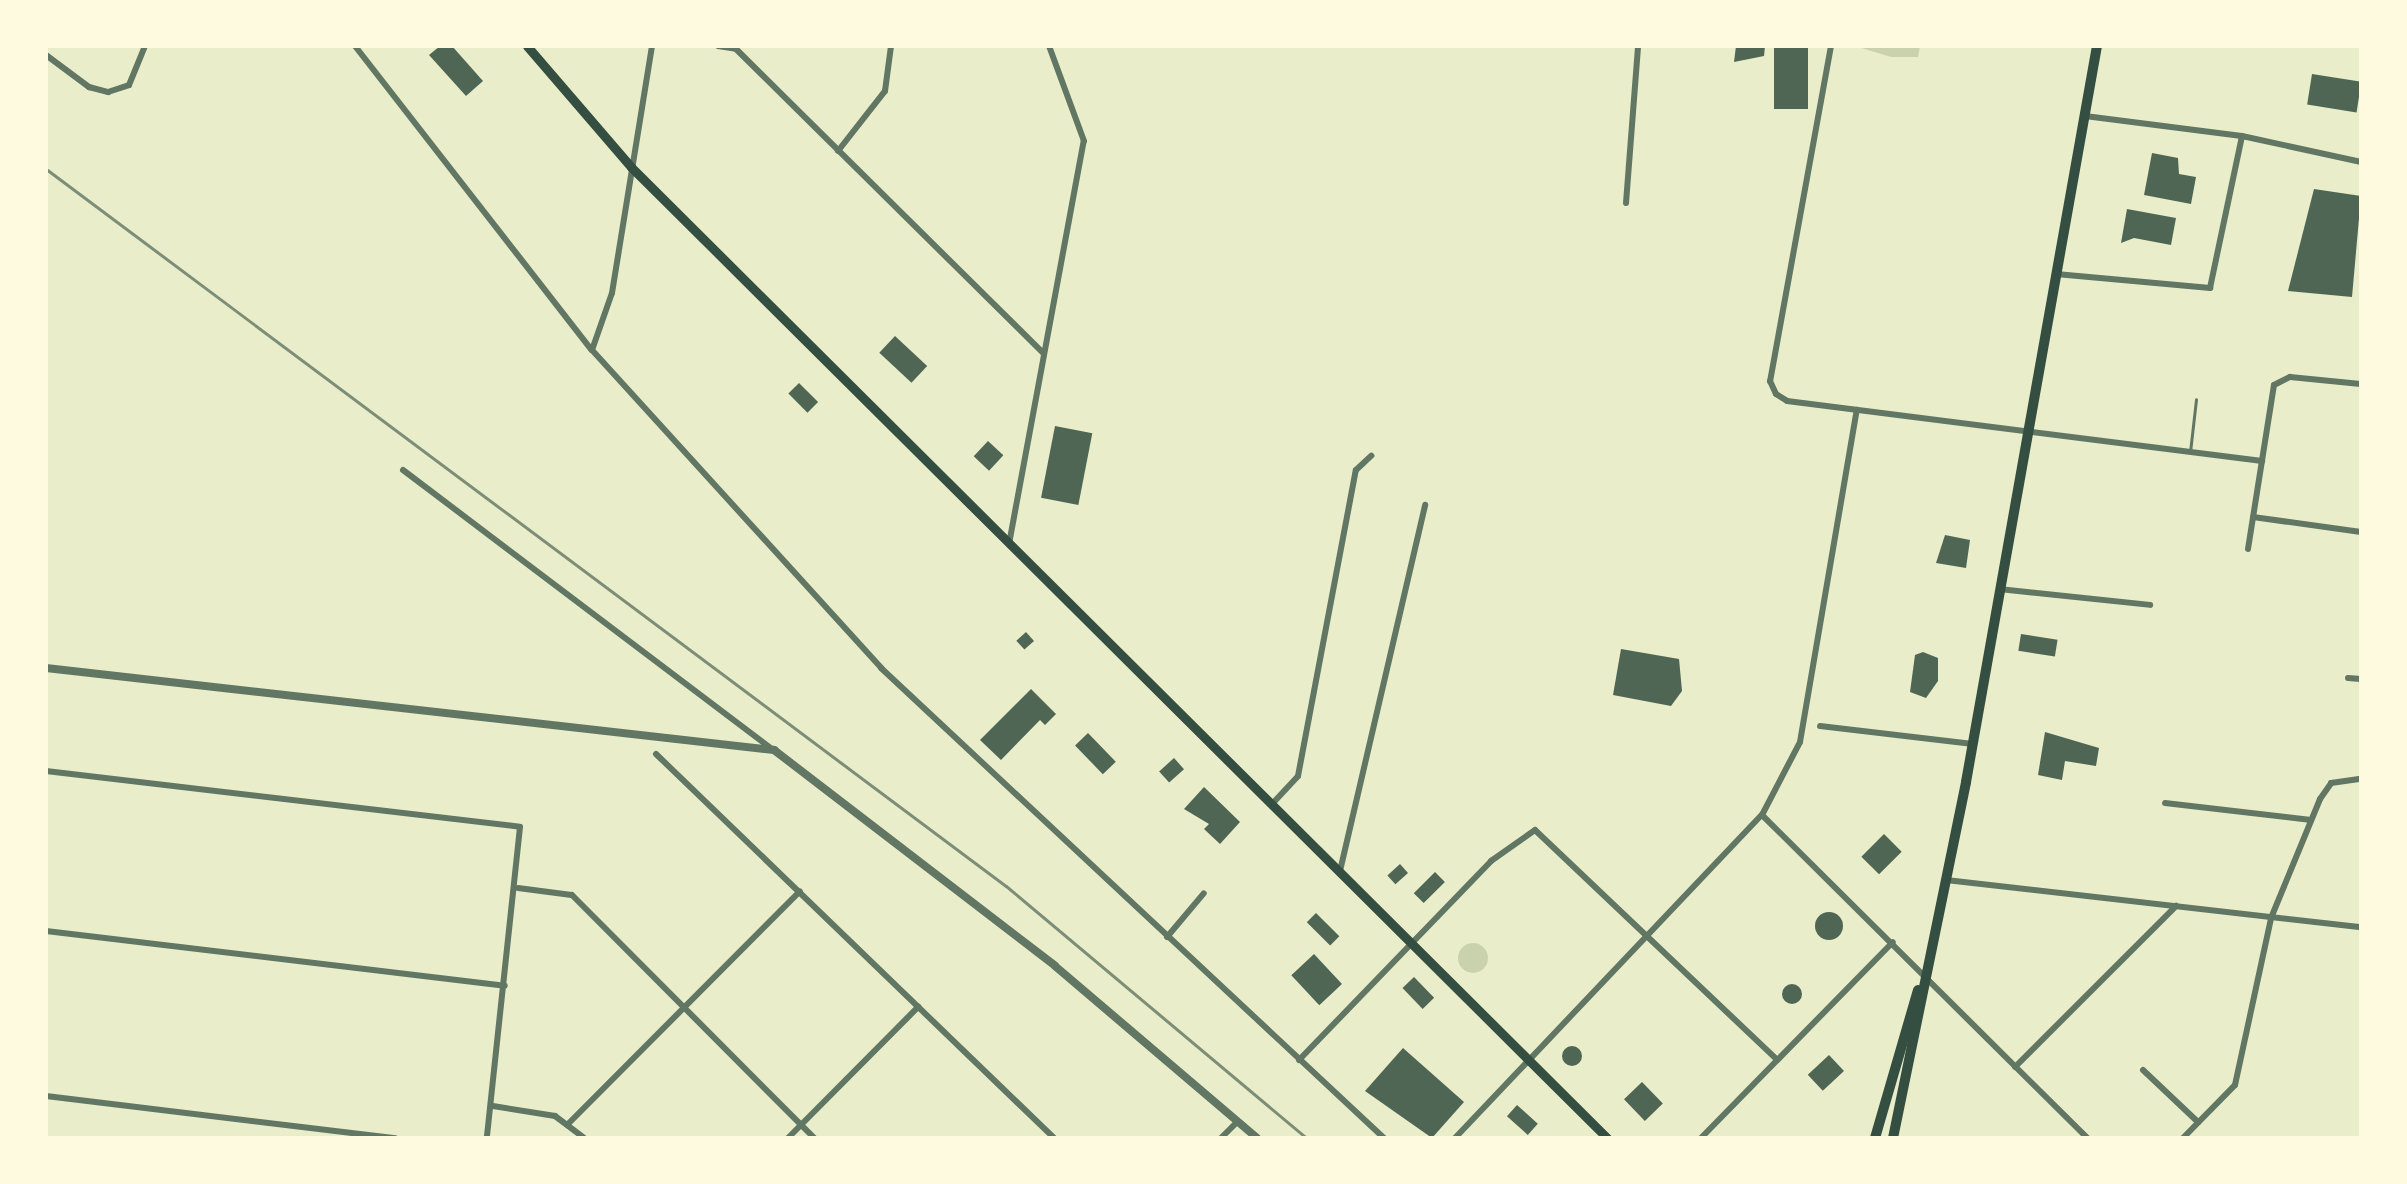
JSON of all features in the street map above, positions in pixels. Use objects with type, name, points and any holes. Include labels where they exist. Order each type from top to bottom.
[{"type":"main road","points":[[527,46],[631,167],[1607,1138]]},
{"type":"main road","points":[[1893,1138],[1973,744],[2097,46]]},
{"type":"main road","points":[[1875,1138],[1924,974]]},
{"type":"street","points":[[46,55],[89,87],[108,92],[129,85],[145,46]]},
{"type":"street","points":[[355,46],[592,350],[946,734],[1384,1138]]},
{"type":"street","points":[[592,350],[612,293],[652,46]]},
{"type":"street","points":[[718,46],[736,48],[1043,353]]},
{"type":"street","points":[[838,151],[885,91],[891,46]]},
{"type":"street","points":[[1009,544],[1084,141],[1049,46]]},
{"type":"street","points":[[1626,203],[1638,46]]},
{"type":"street","points":[[1831,46],[1770,381],[1787,401],[2262,461]]},
{"type":"street","points":[[2084,116],[2242,136],[2361,162]]},
{"type":"street","points":[[2056,274],[2210,288],[2242,136]]},
{"type":"street","points":[[2248,549],[2262,461],[2280,378],[2361,384]]},
{"type":"street","points":[[1455,1138],[1649,939],[1762,815],[1789,775],[1802,732],[1857,410]]},
{"type":"street","points":[[1272,804],[1298,776],[1356,470],[1371,456]]},
{"type":"street","points":[[403,470],[1055,966],[1257,1138]]},
{"type":"street","points":[[1340,871],[1425,505]]},
{"type":"street","points":[[2253,517],[2361,532]]},
{"type":"street","points":[[1999,589],[2150,605]]},
{"type":"street","points":[[46,668],[774,750]]},
{"type":"street","points":[[2348,678],[2361,679]]},
{"type":"street","points":[[1820,726],[1973,744]]},
{"type":"street","points":[[656,754],[1054,1138]]},
{"type":"street","points":[[46,771],[508,821],[523,839],[487,1138]]},
{"type":"street","points":[[2183,1138],[2235,1085],[2271,918],[2311,820],[2331,783],[2361,779]]},
{"type":"street","points":[[2165,803],[2311,820]]},
{"type":"street","points":[[1762,815],[2087,1138]]},
{"type":"street","points":[[1299,1060],[1491,861],[1535,830],[1777,1060]]},
{"type":"street","points":[[1946,880],[2361,927]]},
{"type":"street","points":[[518,888],[572,895],[814,1138]]},
{"type":"street","points":[[569,1123],[800,891]]},
{"type":"street","points":[[1167,937],[1204,893]]},
{"type":"street","points":[[2015,1067],[2176,906]]},
{"type":"street","points":[[46,931],[505,986]]},
{"type":"street","points":[[1701,1138],[1893,942]]},
{"type":"street","points":[[788,1138],[918,1007]]},
{"type":"street","points":[[2143,1070],[2198,1122]]},
{"type":"street","points":[[46,1096],[395,1138]]},
{"type":"street","points":[[493,1106],[569,1123],[584,1138]]},
{"type":"street","points":[[1221,1138],[1238,1121]]},
{"type":"lane","points":[[2190,452],[2196,399]]},
{"type":"green space","points":[[1855,46],[1920,46],[1918,57],[1891,57]]},
{"type":"green space","points":[[1473,943],[1484,947],[1488,958],[1484,969],[1473,973],[1462,969],[1458,958],[1462,947]]},
{"type":"building","points":[[440,46],[452,46],[483,81],[466,96],[429,55]]},
{"type":"building","points":[[1736,46],[1765,46],[1764,56],[1734,62]]},
{"type":"building","points":[[1774,46],[1808,46],[1808,109],[1774,109]]},
{"type":"building","points":[[2312,74],[2361,82],[2357,112],[2307,105]]},
{"type":"building","points":[[2152,153],[2178,158],[2179,174],[2196,177],[2191,204],[2144,195]]},
{"type":"building","points":[[2314,189],[2361,196],[2352,297],[2288,291]]},
{"type":"building","points":[[2127,209],[2176,218],[2171,245],[2134,238],[2121,243]]},
{"type":"building","points":[[895,336],[927,366],[911,383],[879,353]]},
{"type":"building","points":[[799,383],[818,402],[807,413],[788,394]]},
{"type":"building","points":[[1055,426],[1092,433],[1078,505],[1041,498]]},
{"type":"building","points":[[988,441],[1003,455],[989,471],[974,456]]},
{"type":"building","points":[[1945,535],[1970,540],[1966,568],[1936,563]]},
{"type":"building","points":[[1026,632],[1034,641],[1024,650],[1016,641]]},
{"type":"building","points":[[2021,634],[2058,640],[2055,657],[2018,651]]},
{"type":"building","points":[[1621,649],[1679,659],[1682,691],[1671,706],[1613,695]]},
{"type":"building","points":[[1923,652],[1938,658],[1938,681],[1926,698],[1910,692],[1915,655]]},
{"type":"building","points":[[1031,689],[1056,714],[1045,725],[1040,720],[1001,760],[980,740]]},
{"type":"building","points":[[2045,732],[2099,748],[2096,766],[2065,761],[2062,780],[2038,775]]},
{"type":"building","points":[[1088,733],[1116,762],[1103,774],[1075,746]]},
{"type":"building","points":[[1174,758],[1184,769],[1169,783],[1159,771]]},
{"type":"building","points":[[1204,787],[1240,822],[1220,844],[1204,829],[1209,824],[1184,809]]},
{"type":"building","points":[[1884,834],[1902,852],[1879,874],[1861,857]]},
{"type":"building","points":[[1400,864],[1408,873],[1395,884],[1387,875]]},
{"type":"building","points":[[1435,872],[1445,882],[1424,903],[1414,893]]},
{"type":"building","points":[[1829,912],[1839,916],[1843,926],[1839,936],[1829,940],[1819,936],[1815,926],[1819,916]]},
{"type":"building","points":[[1316,913],[1339,936],[1330,946],[1307,922]]},
{"type":"building","points":[[1314,954],[1342,984],[1319,1005],[1291,975]]},
{"type":"building","points":[[1414,977],[1434,998],[1423,1009],[1402,988]]},
{"type":"building","points":[[1788,984],[1796,984],[1802,994],[1796,1004],[1788,1004],[1782,998],[1782,990]]},
{"type":"building","points":[[1572,1046],[1579,1049],[1582,1056],[1579,1063],[1572,1066],[1565,1063],[1562,1056],[1565,1049]]},
{"type":"building","points":[[1403,1048],[1464,1102],[1432,1138],[1365,1091]]},
{"type":"building","points":[[1829,1055],[1844,1071],[1823,1091],[1808,1075]]},
{"type":"building","points":[[1642,1082],[1663,1104],[1645,1121],[1624,1099]]},
{"type":"building","points":[[1517,1105],[1538,1124],[1528,1135],[1507,1116]]},
{"type":"railway","points":[[46,169],[1006,886],[1306,1138]]}]
